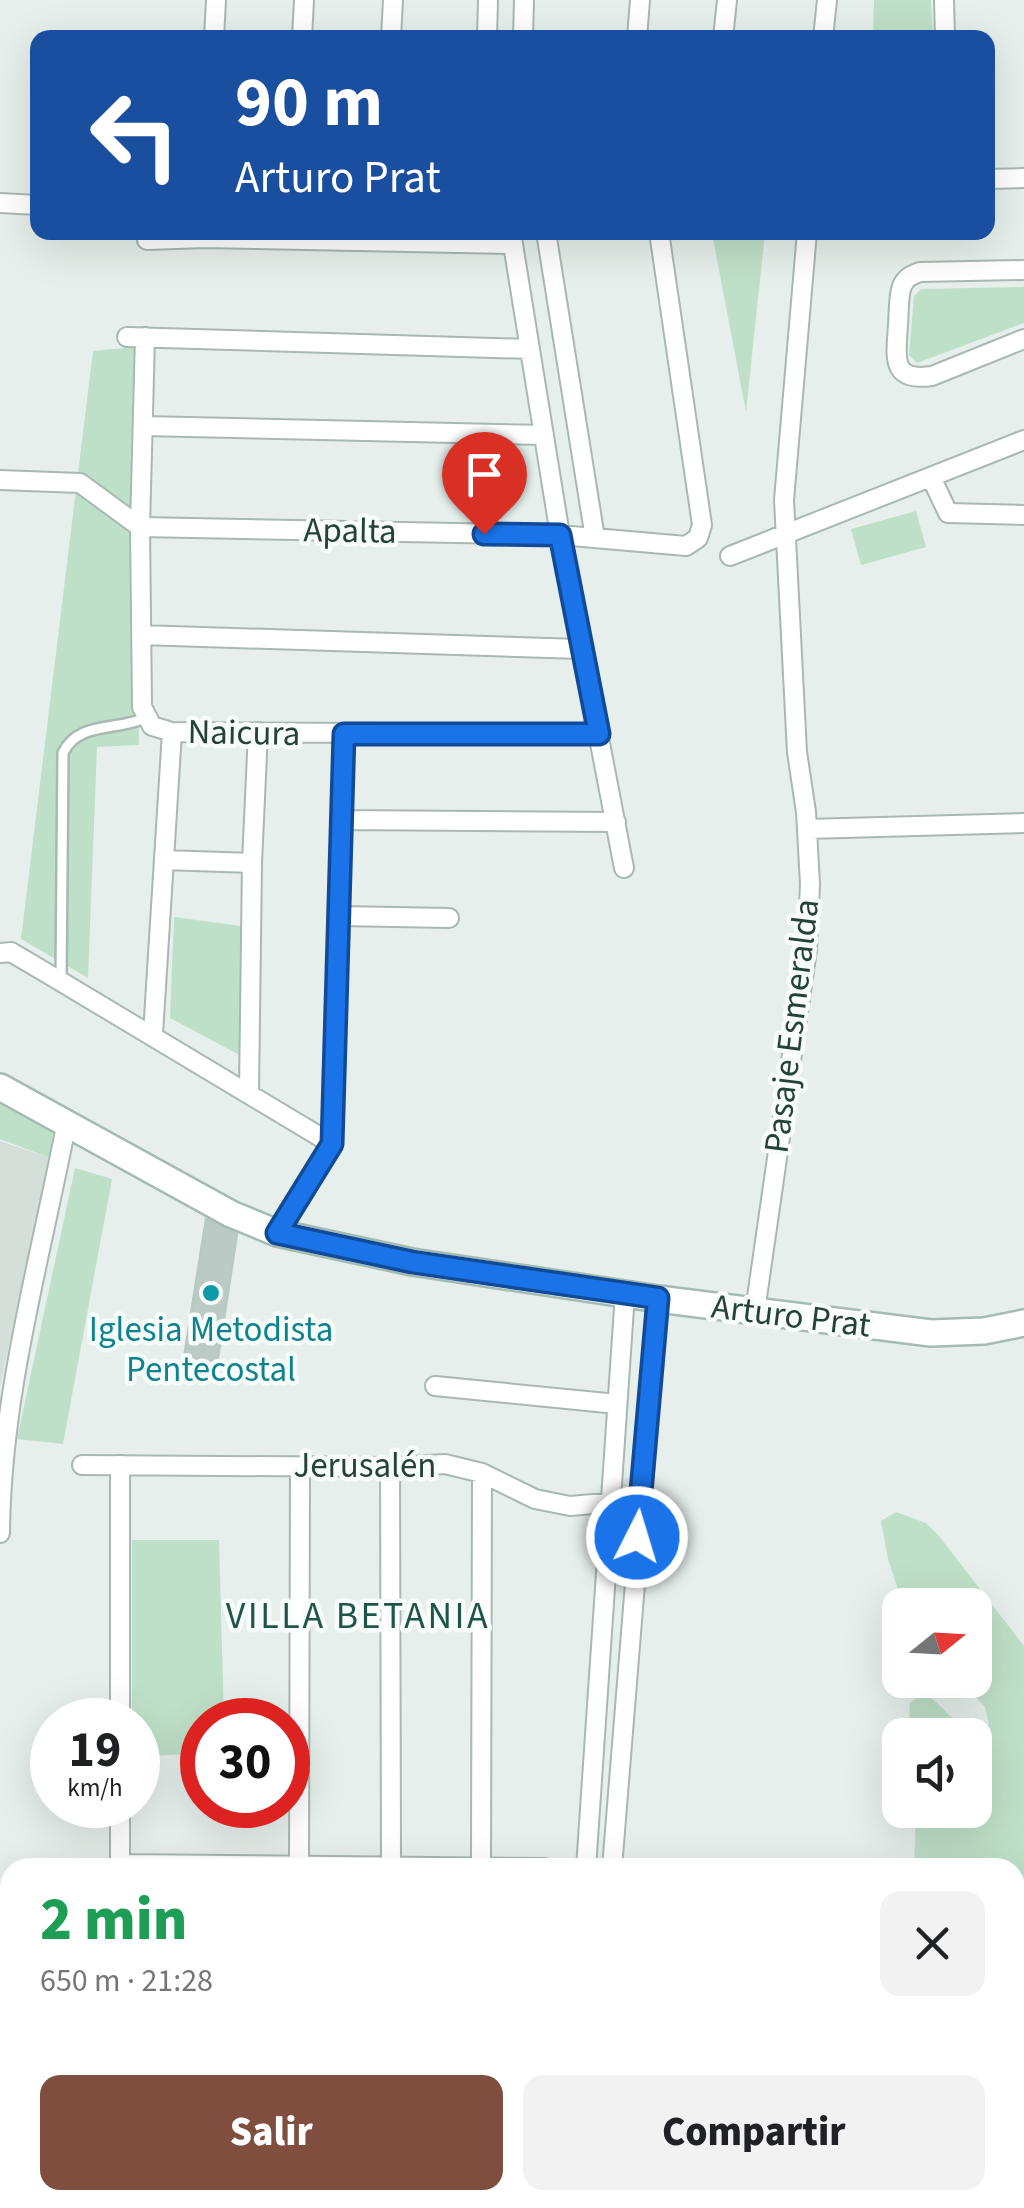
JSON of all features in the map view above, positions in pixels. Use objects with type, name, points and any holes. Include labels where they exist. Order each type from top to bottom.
[{"type":"main road","name":"Arturo Prat","points":[[0,1087],[231,1214],[277,1233],[412,1262],[931,1334],[984,1331],[1024,1323]]},
{"type":"street","points":[[214,30],[216,0]]},
{"type":"street","points":[[302,30],[304,0]]},
{"type":"street","points":[[392,30],[393,0]]},
{"type":"street","points":[[487,30],[488,0]]},
{"type":"street","points":[[523,30],[524,0]]},
{"type":"street","points":[[638,30],[640,0]]},
{"type":"street","points":[[724,30],[727,0]]},
{"type":"street","points":[[825,30],[827,0]]},
{"type":"street","points":[[944,0],[945,30]]},
{"type":"street","points":[[995,179],[1024,178]]},
{"type":"street","points":[[0,203],[30,205]]},
{"type":"street","points":[[512,240],[560,535],[624,868]]},
{"type":"street","points":[[547,240],[596,538]]},
{"type":"street","name":"Apalta","points":[[140,527],[560,535],[686,546],[698,538],[702,525],[660,240]]},
{"type":"street","name":"Pasaje Esmeralda","points":[[755,1311],[807,950],[810,884],[797,752],[784,500],[806,240]]},
{"type":"street","points":[[1024,270],[920,272],[909,276],[902,288],[896,356],[899,368],[917,378],[932,376],[1024,339]]},
{"type":"street","points":[[144,712],[140,527],[143,426],[136,338],[530,349]]},
{"type":"street","points":[[143,426],[544,435]]},
{"type":"street","points":[[730,556],[1024,440]]},
{"type":"street","points":[[931,477],[948,513],[1024,515]]},
{"type":"street","points":[[0,480],[80,483],[140,527]]},
{"type":"street","points":[[141,635],[582,649]]},
{"type":"street","name":"Naicura","points":[[144,712],[152,726],[172,732],[599,734]]},
{"type":"street","points":[[152,1034],[172,732]]},
{"type":"street","points":[[249,1091],[258,732]]},
{"type":"street","points":[[277,1233],[332,1144],[344,734]]},
{"type":"street","points":[[342,820],[616,822]]},
{"type":"street","points":[[807,829],[1024,823]]},
{"type":"street","points":[[164,860],[252,862]]},
{"type":"street","points":[[339,916],[448,918]]},
{"type":"street","points":[[0,952],[11,952],[332,1144]]},
{"type":"street","points":[[0,1533],[0,1469],[66,1126]]},
{"type":"street","points":[[587,1858],[625,1294]]},
{"type":"street","points":[[613,1858],[658,1298]]},
{"type":"street","points":[[435,1386],[617,1404]]},
{"type":"street","name":"Jerusalén","points":[[82,1465],[390,1468],[445,1464],[482,1473],[536,1499],[570,1506],[640,1500]]},
{"type":"street","points":[[120,1465],[120,1698]]},
{"type":"street","points":[[299,1858],[300,1466]]},
{"type":"street","points":[[390,1468],[391,1858]]},
{"type":"street","points":[[481,1858],[482,1473]]},
{"type":"street","points":[[120,1828],[120,1858]]},
{"type":"lane","points":[[60,981],[63,753],[69,740],[82,731],[130,725],[144,712]]},
{"type":"shaded area","points":[[0,1141],[50,1158],[0,1386]]},
{"type":"green space","points":[[874,0],[931,0],[933,30],[873,30]]},
{"type":"green space","points":[[713,240],[764,240],[746,412]]},
{"type":"green space","points":[[1024,287],[1024,323],[917,363],[909,355],[914,296],[921,289]]},
{"type":"green space","points":[[135,347],[139,745],[97,747],[88,978],[21,939],[93,351]]},
{"type":"green space","points":[[916,511],[926,547],[861,565],[851,529]]},
{"type":"green space","points":[[174,917],[241,926],[247,1059],[170,1018]]},
{"type":"green space","points":[[0,1084],[55,1116],[50,1158],[0,1139]]},
{"type":"green space","points":[[75,1168],[112,1179],[63,1444],[17,1439]]},
{"type":"green space","points":[[896,1512],[926,1523],[979,1588],[897,1588],[881,1521]]},
{"type":"green space","points":[[132,1540],[219,1540],[223,1698],[180,1698],[180,1754],[160,1756],[160,1698],[132,1698]]},
{"type":"green space","points":[[992,1605],[1024,1646],[1024,1858],[914,1858],[915,1828],[992,1828],[992,1718],[988,1718],[985,1707],[976,1698],[992,1698]]},
{"type":"green space","points":[[916,1698],[930,1698],[952,1718],[909,1718],[910,1703]]},
{"type":"building","name":"Iglesia Metodista Pentecostal","points":[[206,1219],[237,1234],[217,1364],[184,1358]]},
{"type":"place","name":"Iglesia Metodista Pentecostal","points":[[211,1293]]},
{"type":"district","name":"VILLA BETANIA","points":[[358,1616]]},
{"type":"route","points":[[484,534],[560,535],[599,734],[344,734],[332,1144],[277,1233],[412,1262],[658,1298],[637,1537]]}]
